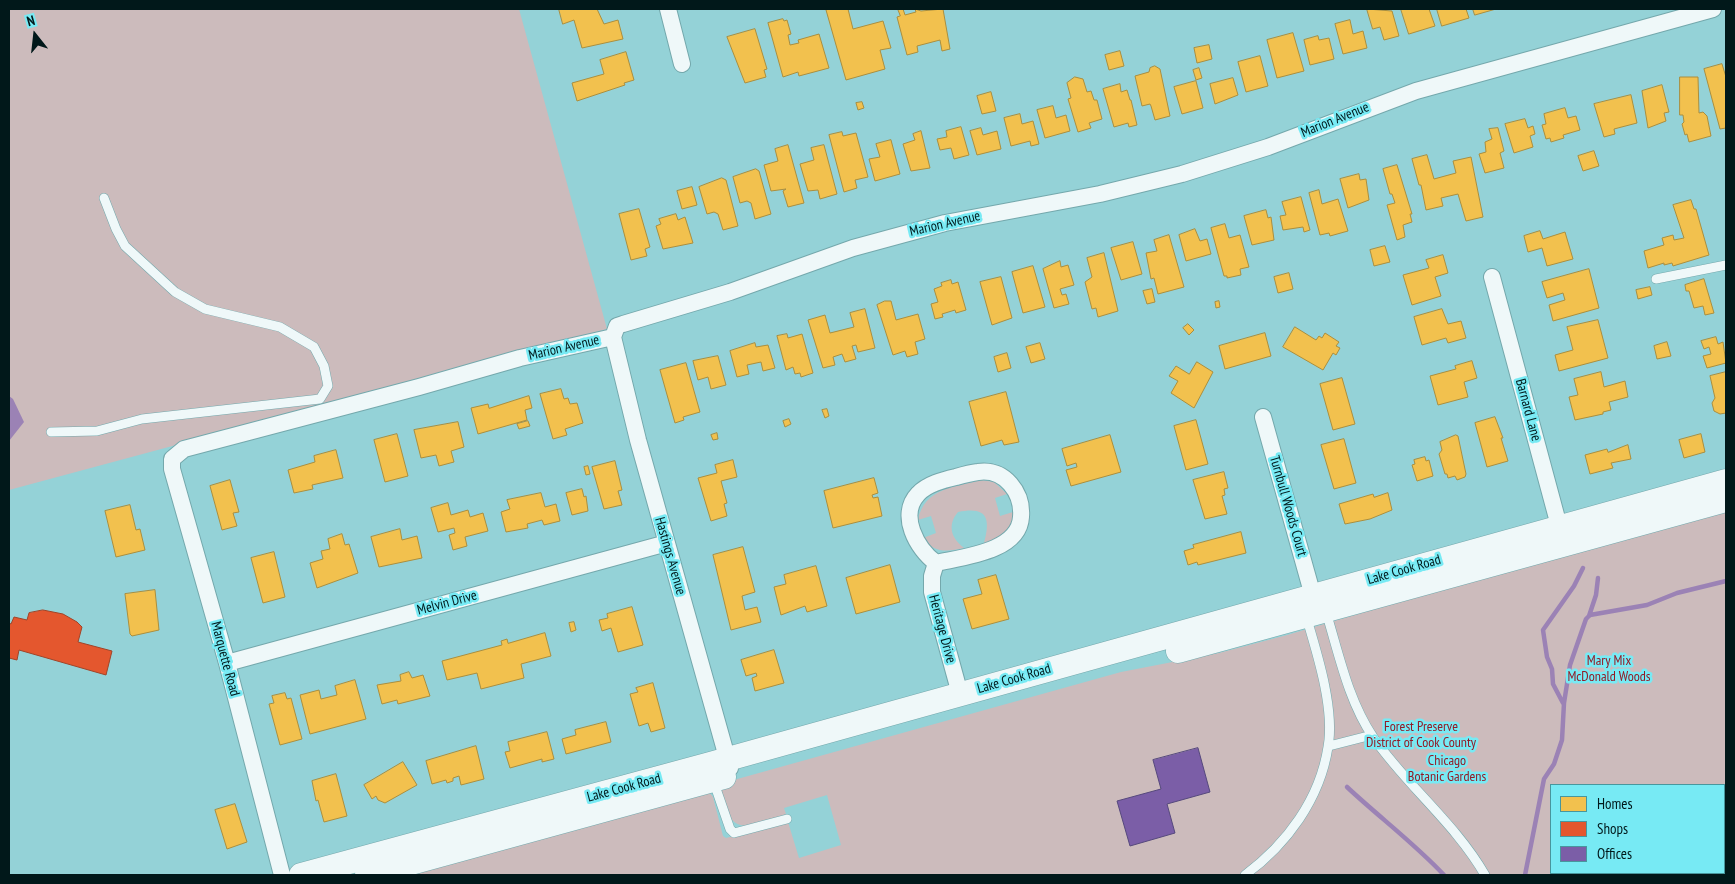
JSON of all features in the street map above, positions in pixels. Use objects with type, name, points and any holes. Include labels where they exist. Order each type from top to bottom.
[{"type":"main road","name":"Lake Cook Road","points":[[301,875],[721,770],[1315,607],[1562,535],[1726,481]]},
{"type":"main road","name":"Lake Cook Road","points":[[1562,535],[1726,500]]},
{"type":"main road","name":"Lake Cook Road","points":[[367,875],[721,770],[960,694],[1315,607]]},
{"type":"street","points":[[668,9],[682,64]]},
{"type":"street","name":"Marion Avenue","points":[[184,449],[419,387],[520,358],[612,337],[617,326],[730,292],[853,248],[945,223],[1100,194],[1182,174],[1268,147],[1416,91],[1713,9]]},
{"type":"street","name":"Barnard Lane","points":[[1492,277],[1562,535]]},
{"type":"street","name":"Hastings Avenue","points":[[612,337],[666,543],[721,770]]},
{"type":"street","name":"Turnbull Woods Court","points":[[1263,417],[1315,607]]},
{"type":"street","name":"Marquette Road","points":[[184,449],[172,460],[172,468],[227,663],[282,875]]},
{"type":"street","points":[[979,471],[1002,476],[1016,491],[1020,501],[1021,522],[1016,532],[1000,546],[936,563],[917,544],[912,530],[910,517],[911,503],[918,493],[930,485],[979,471]]},
{"type":"street","name":"Melvin Drive","points":[[227,663],[666,543]]},
{"type":"street","name":"Heritage Drive","points":[[936,563],[932,576],[932,592],[960,694]]},
{"type":"lane","points":[[51,432],[97,431],[142,420],[320,399],[328,386],[324,366],[314,347],[280,326],[205,309],[175,292],[126,246],[116,229],[104,198]]},
{"type":"lane","points":[[1656,279],[1726,265]]},
{"type":"lane","points":[[1315,607],[1372,736],[1395,765],[1457,834],[1474,856],[1485,875]]},
{"type":"lane","points":[[1245,875],[1278,846],[1297,823],[1310,802],[1329,746],[1326,691],[1315,607]]},
{"type":"lane","points":[[1329,746],[1372,736]]},
{"type":"lane","points":[[721,770],[730,830],[734,833],[787,819]]},
{"type":"green space","points":[[9,9],[519,9],[607,329],[9,490]]},
{"type":"green space","points":[[981,480],[994,482],[1007,494],[995,498],[1000,516],[1013,512],[1012,523],[1009,528],[995,539],[984,543],[987,527],[984,516],[975,511],[958,512],[952,522],[952,531],[953,536],[964,548],[946,551],[936,549],[927,543],[923,538],[936,533],[931,516],[918,520],[921,509],[927,501],[934,495],[951,487]]},
{"type":"green space","name":"Forest Preserve District of Cook County","points":[[1726,505],[1726,875],[388,875],[709,792],[713,797],[723,836],[726,838],[788,822],[799,858],[841,845],[827,795],[784,808],[786,814],[769,821],[752,826],[743,826],[730,818],[723,799],[723,783],[1121,672],[1219,653],[1287,635]]},
{"type":"shaded area","points":[[9,396],[13,399],[24,422],[9,441]]},
{"type":"building: Homes","points":[[559,9],[597,9],[604,24],[618,20],[623,39],[582,48],[574,20],[563,24]]},
{"type":"building: Homes","points":[[848,9],[853,29],[883,21],[891,48],[880,50],[885,69],[846,80],[826,10]]},
{"type":"building: Homes","points":[[898,9],[903,9],[905,15],[916,12],[915,9],[921,11],[943,9],[950,49],[942,51],[940,40],[917,46],[918,52],[907,55],[897,17],[900,16]]},
{"type":"building: Homes","points":[[1367,9],[1392,11],[1399,36],[1384,40],[1380,27],[1373,29]]},
{"type":"building: Homes","points":[[1401,9],[1429,9],[1435,26],[1409,34]]},
{"type":"building: Homes","points":[[1437,9],[1466,9],[1469,18],[1442,26]]},
{"type":"building: Homes","points":[[1473,9],[1496,9],[1475,15]]},
{"type":"building: Homes","points":[[783,19],[784,21],[787,20],[791,34],[788,35],[790,45],[799,43],[798,40],[819,34],[829,68],[799,76],[798,72],[783,77],[768,23]]},
{"type":"building: Homes","points":[[1350,20],[1353,34],[1363,31],[1367,48],[1343,54],[1335,24]]},
{"type":"building: Homes","points":[[755,29],[767,69],[764,70],[766,77],[745,83],[727,37]]},
{"type":"building: Homes","points":[[1293,33],[1304,71],[1277,78],[1267,40]]},
{"type":"building: Homes","points":[[1318,36],[1319,40],[1329,38],[1334,59],[1310,65],[1304,40]]},
{"type":"building: Homes","points":[[1209,45],[1212,59],[1197,63],[1194,48]]},
{"type":"building: Homes","points":[[1120,51],[1124,66],[1109,70],[1105,55]]},
{"type":"building: Homes","points":[[626,52],[634,80],[624,83],[625,85],[577,101],[572,83],[604,74],[600,60]]},
{"type":"building: Homes","points":[[1260,56],[1268,86],[1246,92],[1238,62]]},
{"type":"building: Homes","points":[[1722,64],[1726,77],[1726,128],[1720,129],[1704,69]]},
{"type":"building: Homes","points":[[1155,66],[1160,69],[1170,116],[1155,120],[1150,104],[1142,106],[1135,76],[1149,72],[1150,68]]},
{"type":"building: Homes","points":[[1199,68],[1202,78],[1196,80],[1193,70]]},
{"type":"building: Homes","points":[[1075,77],[1083,79],[1087,92],[1091,91],[1094,100],[1097,100],[1102,119],[1089,123],[1091,128],[1078,132],[1068,99],[1071,98],[1067,83]]},
{"type":"building: Homes","points":[[1680,77],[1698,77],[1699,113],[1703,112],[1707,116],[1711,136],[1689,142],[1687,134],[1685,135],[1682,124],[1684,122],[1683,115],[1680,115]]},
{"type":"building: Homes","points":[[1233,78],[1238,95],[1215,104],[1210,84]]},
{"type":"building: Homes","points":[[1196,81],[1203,108],[1182,114],[1174,87]]},
{"type":"building: Homes","points":[[1120,84],[1121,92],[1127,90],[1137,125],[1129,127],[1128,123],[1114,127],[1103,89]]},
{"type":"building: Homes","points":[[1662,85],[1669,112],[1664,113],[1666,121],[1648,128],[1642,91]]},
{"type":"building: Homes","points":[[991,92],[996,111],[982,114],[977,96]]},
{"type":"building: Homes","points":[[1631,95],[1637,123],[1614,129],[1615,134],[1604,137],[1594,104]]},
{"type":"building: Homes","points":[[862,102],[864,108],[858,110],[856,103]]},
{"type":"building: Homes","points":[[1053,106],[1056,118],[1066,115],[1070,131],[1045,138],[1037,110]]},
{"type":"building: Homes","points":[[1565,108],[1568,118],[1576,116],[1580,130],[1563,135],[1564,138],[1551,142],[1550,138],[1546,139],[1542,125],[1546,124],[1544,114]]},
{"type":"building: Homes","points":[[1020,114],[1022,124],[1033,121],[1039,144],[1031,146],[1030,141],[1011,146],[1004,118]]},
{"type":"building: Homes","points":[[1525,119],[1528,128],[1533,126],[1535,134],[1530,136],[1533,147],[1514,153],[1505,124]]},
{"type":"building: Homes","points":[[961,127],[969,155],[954,159],[951,148],[940,150],[937,139],[947,137],[946,131]]},
{"type":"building: Homes","points":[[981,128],[983,135],[997,131],[1001,149],[977,155],[970,131]]},
{"type":"building: Homes","points":[[1498,128],[1504,151],[1500,153],[1504,168],[1485,173],[1479,154],[1486,152],[1485,142],[1492,139],[1489,129]]},
{"type":"building: Homes","points":[[921,131],[930,168],[911,171],[903,144],[915,140],[913,134]]},
{"type":"building: Homes","points":[[842,132],[843,136],[856,133],[868,177],[855,180],[857,188],[844,192],[829,135]]},
{"type":"building: Homes","points":[[891,140],[900,174],[875,181],[869,159],[880,157],[876,144]]},
{"type":"building: Homes","points":[[788,145],[804,203],[788,207],[783,191],[786,189],[771,191],[764,165],[778,161],[775,149]]},
{"type":"building: Homes","points":[[824,145],[837,194],[820,199],[818,190],[808,191],[800,164],[814,160],[811,148]]},
{"type":"building: Homes","points":[[1594,151],[1599,166],[1583,171],[1578,156]]},
{"type":"building: Homes","points":[[1427,155],[1434,179],[1456,173],[1453,161],[1471,157],[1483,217],[1466,221],[1458,194],[1441,198],[1443,206],[1426,210],[1421,185],[1419,185],[1412,159]]},
{"type":"building: Homes","points":[[1397,165],[1412,214],[1410,214],[1412,222],[1403,225],[1405,237],[1397,240],[1387,205],[1395,203],[1392,194],[1390,194],[1383,169]]},
{"type":"building: Homes","points":[[756,169],[759,171],[771,214],[755,219],[751,203],[747,201],[740,203],[733,177]]},
{"type":"building: Homes","points":[[1359,174],[1360,180],[1366,179],[1369,200],[1348,208],[1340,179]]},
{"type":"building: Homes","points":[[722,178],[726,180],[738,226],[723,230],[718,214],[714,212],[707,214],[699,187]]},
{"type":"building: Homes","points":[[692,187],[697,205],[682,209],[677,191]]},
{"type":"building: Homes","points":[[1319,190],[1322,204],[1338,199],[1348,231],[1330,236],[1329,233],[1320,235],[1309,193]]},
{"type":"building: Homes","points":[[1301,197],[1310,230],[1304,232],[1303,227],[1283,230],[1280,216],[1286,215],[1282,202]]},
{"type":"building: Homes","points":[[1691,200],[1694,209],[1696,209],[1709,255],[1673,266],[1672,263],[1664,265],[1664,263],[1648,268],[1644,251],[1664,245],[1662,238],[1673,235],[1674,240],[1684,238],[1673,205]]},
{"type":"building: Homes","points":[[639,209],[650,247],[645,249],[647,256],[631,260],[619,214]]},
{"type":"building: Homes","points":[[1266,210],[1268,218],[1271,217],[1274,240],[1252,245],[1244,216]]},
{"type":"building: Homes","points":[[676,214],[678,220],[685,217],[693,243],[663,249],[656,226],[661,224],[659,219]]},
{"type":"building: Homes","points":[[1225,224],[1229,238],[1240,235],[1249,267],[1240,269],[1241,275],[1227,278],[1227,276],[1224,276],[1211,228]]},
{"type":"building: Homes","points":[[1195,229],[1200,241],[1207,239],[1211,254],[1186,261],[1179,235]]},
{"type":"building: Homes","points":[[1540,231],[1543,239],[1565,232],[1573,259],[1547,266],[1542,248],[1528,252],[1524,236]]},
{"type":"building: Homes","points":[[1169,235],[1184,287],[1158,294],[1154,278],[1151,279],[1146,253],[1157,251],[1154,240]]},
{"type":"building: Homes","points":[[1133,242],[1142,274],[1121,280],[1111,248]]},
{"type":"building: Homes","points":[[1385,246],[1390,262],[1374,266],[1370,250]]},
{"type":"building: Homes","points":[[1104,253],[1118,311],[1098,317],[1096,308],[1092,309],[1085,282],[1092,277],[1087,258]]},
{"type":"building: Homes","points":[[1443,255],[1448,273],[1435,277],[1441,296],[1412,305],[1403,275],[1429,268],[1426,260]]},
{"type":"building: Homes","points":[[1060,261],[1061,267],[1068,265],[1074,285],[1060,289],[1062,295],[1066,294],[1069,304],[1054,308],[1043,269]]},
{"type":"building: Homes","points":[[1033,266],[1045,307],[1023,313],[1012,272]]},
{"type":"building: Homes","points":[[1589,269],[1599,308],[1553,321],[1549,305],[1565,300],[1563,293],[1547,298],[1542,282]]},
{"type":"building: Homes","points":[[1289,273],[1293,289],[1278,293],[1274,277]]},
{"type":"building: Homes","points":[[1001,277],[1012,318],[992,325],[980,282]]},
{"type":"building: Homes","points":[[1704,279],[1714,313],[1705,315],[1703,306],[1694,308],[1689,291],[1686,291],[1685,285]]},
{"type":"building: Homes","points":[[951,280],[952,284],[958,282],[966,310],[956,313],[955,310],[942,314],[943,317],[935,319],[931,304],[938,302],[934,289],[942,286],[941,283]]},
{"type":"building: Homes","points":[[1650,287],[1652,295],[1638,299],[1636,290]]},
{"type":"building: Homes","points":[[1152,289],[1155,302],[1147,304],[1143,291]]},
{"type":"building: Homes","points":[[885,301],[891,301],[896,320],[918,314],[925,339],[915,342],[918,354],[907,357],[905,351],[893,355],[877,305]]},
{"type":"building: Homes","points":[[1219,301],[1220,307],[1216,308],[1215,302]]},
{"type":"building: Homes","points":[[865,309],[875,348],[858,352],[856,345],[852,346],[856,359],[845,362],[842,354],[833,357],[835,365],[823,368],[808,320],[825,315],[830,333],[854,327],[850,313]]},
{"type":"building: Homes","points":[[1442,309],[1448,324],[1461,321],[1466,338],[1448,343],[1446,338],[1422,345],[1414,317]]},
{"type":"building: Homes","points":[[1598,320],[1608,358],[1559,371],[1555,355],[1573,350],[1567,327]]},
{"type":"building: Homes","points":[[1188,324],[1194,330],[1189,335],[1183,328]]},
{"type":"building: Homes","points":[[1295,327],[1316,340],[1319,336],[1322,338],[1325,333],[1339,342],[1336,346],[1340,348],[1336,355],[1333,353],[1323,370],[1283,347]]},
{"type":"building: Homes","points":[[1265,333],[1271,356],[1225,369],[1219,346]]},
{"type":"building: Homes","points":[[787,334],[788,338],[802,334],[813,373],[801,377],[800,373],[795,374],[793,367],[786,370],[777,336]]},
{"type":"building: Homes","points":[[1716,337],[1718,344],[1723,342],[1726,363],[1707,368],[1703,356],[1711,354],[1709,347],[1704,349],[1701,341]]},
{"type":"building: Homes","points":[[1667,342],[1671,356],[1657,359],[1654,346]]},
{"type":"building: Homes","points":[[755,343],[756,347],[768,345],[775,368],[763,371],[761,362],[747,365],[749,374],[737,377],[730,351]]},
{"type":"building: Homes","points":[[1040,343],[1045,359],[1031,363],[1026,347]]},
{"type":"building: Homes","points":[[1007,353],[1011,368],[998,372],[994,357]]},
{"type":"building: Homes","points":[[718,356],[726,385],[711,389],[708,377],[698,380],[693,361]]},
{"type":"building: Homes","points":[[1472,361],[1477,378],[1464,382],[1468,397],[1438,405],[1430,376],[1456,369],[1455,366]]},
{"type":"building: Homes","points":[[1197,362],[1213,372],[1194,408],[1171,393],[1178,381],[1169,376],[1176,366],[1189,374]]},
{"type":"building: Homes","points":[[686,363],[700,412],[683,417],[684,420],[675,423],[660,370]]},
{"type":"building: Homes","points":[[1601,372],[1604,387],[1625,381],[1628,397],[1609,402],[1611,410],[1603,412],[1603,414],[1575,420],[1569,397],[1578,395],[1574,379]]},
{"type":"building: Homes","points":[[1726,372],[1726,413],[1720,414],[1714,411],[1712,403],[1715,398],[1710,376]]},
{"type":"building: Homes","points":[[1342,378],[1355,424],[1333,430],[1320,384]]},
{"type":"building: Homes","points":[[561,389],[564,399],[568,398],[570,404],[577,403],[583,423],[565,429],[567,435],[553,439],[540,394]]},
{"type":"building: Homes","points":[[1006,392],[1019,442],[1004,445],[1002,440],[981,446],[969,402]]},
{"type":"building: Homes","points":[[529,396],[532,408],[525,410],[527,420],[478,434],[471,408],[488,404],[489,408]]},
{"type":"building: Homes","points":[[827,409],[829,416],[825,418],[822,410]]},
{"type":"building: Homes","points":[[1495,417],[1503,438],[1501,438],[1508,461],[1487,467],[1475,423]]},
{"type":"building: Homes","points":[[789,419],[791,424],[785,427],[783,421]]},
{"type":"building: Homes","points":[[1196,420],[1208,464],[1186,470],[1174,426]]},
{"type":"building: Homes","points":[[528,421],[530,426],[519,429],[517,424]]},
{"type":"building: Homes","points":[[458,422],[464,447],[451,451],[454,462],[439,466],[436,455],[421,458],[414,430]]},
{"type":"building: Homes","points":[[717,433],[718,439],[713,440],[711,435]]},
{"type":"building: Homes","points":[[397,434],[408,476],[385,482],[374,440]]},
{"type":"building: Homes","points":[[1701,434],[1705,452],[1684,458],[1679,440]]},
{"type":"building: Homes","points":[[1110,435],[1121,472],[1071,486],[1066,470],[1077,467],[1076,463],[1067,466],[1062,449]]},
{"type":"building: Homes","points":[[1456,435],[1458,436],[1466,474],[1465,477],[1457,480],[1455,476],[1448,478],[1447,474],[1445,474],[1439,454],[1442,450],[1440,442]]},
{"type":"building: Homes","points":[[1344,439],[1356,483],[1334,489],[1321,445]]},
{"type":"building: Homes","points":[[1628,445],[1631,459],[1611,463],[1613,468],[1590,474],[1585,455],[1607,449],[1608,452]]},
{"type":"building: Homes","points":[[336,450],[343,478],[312,485],[313,489],[294,493],[288,470],[315,462],[314,456]]},
{"type":"building: Homes","points":[[1425,457],[1426,461],[1429,460],[1433,476],[1417,481],[1412,465],[1415,464],[1414,460]]},
{"type":"building: Homes","points":[[733,460],[737,477],[721,481],[727,503],[724,504],[727,516],[711,521],[698,478],[717,473],[715,465]]},
{"type":"building: Homes","points":[[615,461],[622,490],[618,491],[622,505],[604,509],[592,467]]},
{"type":"building: Homes","points":[[588,466],[590,474],[586,475],[584,467]]},
{"type":"building: Homes","points":[[1224,472],[1228,488],[1224,489],[1225,495],[1222,496],[1227,514],[1205,519],[1193,480]]},
{"type":"building: Homes","points":[[874,478],[878,493],[872,495],[873,498],[878,497],[882,516],[833,528],[824,491]]},
{"type":"building: Homes","points":[[230,480],[239,512],[233,513],[237,526],[222,530],[210,486]]},
{"type":"building: Homes","points":[[582,489],[584,497],[586,496],[588,511],[572,515],[566,493]]},
{"type":"building: Homes","points":[[541,493],[545,507],[556,504],[560,521],[544,525],[542,520],[527,524],[528,528],[506,532],[501,512],[510,509],[507,500]]},
{"type":"building: Homes","points":[[1388,493],[1392,510],[1370,519],[1345,524],[1339,504],[1373,494],[1374,497]]},
{"type":"building: Homes","points":[[448,503],[451,515],[468,510],[470,517],[483,513],[488,531],[465,537],[467,546],[453,550],[449,535],[455,533],[454,528],[438,532],[431,508]]},
{"type":"building: Homes","points":[[130,505],[136,530],[140,529],[145,550],[116,557],[105,511]]},
{"type":"building: Homes","points":[[400,529],[402,540],[417,536],[422,558],[379,567],[371,537]]},
{"type":"building: Homes","points":[[1241,532],[1246,553],[1198,565],[1197,562],[1188,565],[1184,551],[1194,548],[1193,545]]},
{"type":"building: Homes","points":[[342,534],[345,545],[349,544],[358,573],[317,588],[310,563],[323,559],[321,551],[330,549],[328,539]]},
{"type":"building: Homes","points":[[743,547],[755,592],[742,596],[745,610],[757,607],[761,622],[731,630],[713,555]]},
{"type":"building: Homes","points":[[274,552],[285,597],[263,603],[251,558]]},
{"type":"building: Homes","points":[[890,565],[900,602],[856,614],[846,578]]},
{"type":"building: Homes","points":[[816,566],[827,606],[807,612],[805,606],[781,615],[774,587],[786,584],[784,575]]},
{"type":"building: Homes","points":[[996,575],[1009,619],[972,629],[963,599],[982,594],[978,580]]},
{"type":"building: Homes","points":[[155,590],[159,630],[132,636],[130,634],[125,594]]},
{"type":"building: Homes","points":[[632,607],[643,645],[618,652],[611,628],[602,631],[599,620],[608,618],[607,614]]},
{"type":"building: Homes","points":[[574,622],[576,630],[571,632],[569,623]]},
{"type":"building: Homes","points":[[545,633],[551,656],[521,664],[524,678],[481,689],[477,673],[447,680],[442,661],[502,645],[501,641],[507,639],[508,643]]},
{"type":"building: Homes","points":[[774,650],[784,683],[755,691],[752,678],[757,676],[756,673],[746,676],[741,660]]},
{"type":"building: Homes","points":[[409,672],[412,678],[423,675],[430,696],[398,704],[397,700],[382,704],[377,685],[401,681],[400,675]]},
{"type":"building: Homes","points":[[355,680],[366,719],[310,734],[300,695],[319,690],[321,699],[337,695],[335,686]]},
{"type":"building: Homes","points":[[653,683],[665,728],[651,732],[648,723],[639,726],[630,694],[638,692],[636,688]]},
{"type":"building: Homes","points":[[285,693],[287,699],[291,698],[302,739],[280,745],[269,704],[274,703],[272,696]]},
{"type":"building: Homes","points":[[606,722],[611,742],[566,754],[562,739],[576,735],[575,730]]},
{"type":"building: Homes","points":[[547,732],[554,759],[542,762],[542,759],[510,768],[505,752],[510,751],[508,742]]},
{"type":"building: Homes","points":[[476,746],[484,779],[461,785],[459,776],[447,783],[446,780],[432,784],[426,761]]},
{"type":"building: Homes","points":[[403,762],[417,785],[385,803],[378,800],[376,796],[372,799],[364,785]]},
{"type":"building: Homes","points":[[336,774],[347,816],[324,822],[318,800],[316,801],[312,781]]},
{"type":"building: Homes","points":[[235,804],[247,842],[227,849],[215,810]]},
{"type":"building: Shops","points":[[43,610],[63,614],[77,622],[82,627],[78,642],[112,651],[106,675],[19,650],[17,660],[9,658],[9,623],[11,624],[14,617],[27,620],[29,613]]},
{"type":"building: Offices","points":[[1198,748],[1210,792],[1167,804],[1175,833],[1130,846],[1117,801],[1161,789],[1153,760]]},
{"type":"waterway","points":[[1563,703],[1553,684],[1552,669],[1547,657],[1543,630],[1574,586],[1583,568]]},
{"type":"waterway","points":[[1589,616],[1596,595],[1598,578]]},
{"type":"waterway","points":[[1525,875],[1544,779],[1554,764],[1562,740],[1564,703],[1570,665],[1586,619],[1590,615],[1647,605],[1677,593],[1726,581]]},
{"type":"waterway","points":[[1347,787],[1421,852],[1444,875]]},
{"type":"park label","name":"Mary Mix McDonald Woods","points":[[1609,670]]},
{"type":"park label","name":"Chicago Botanic Gardens","points":[[1447,770]]}]
